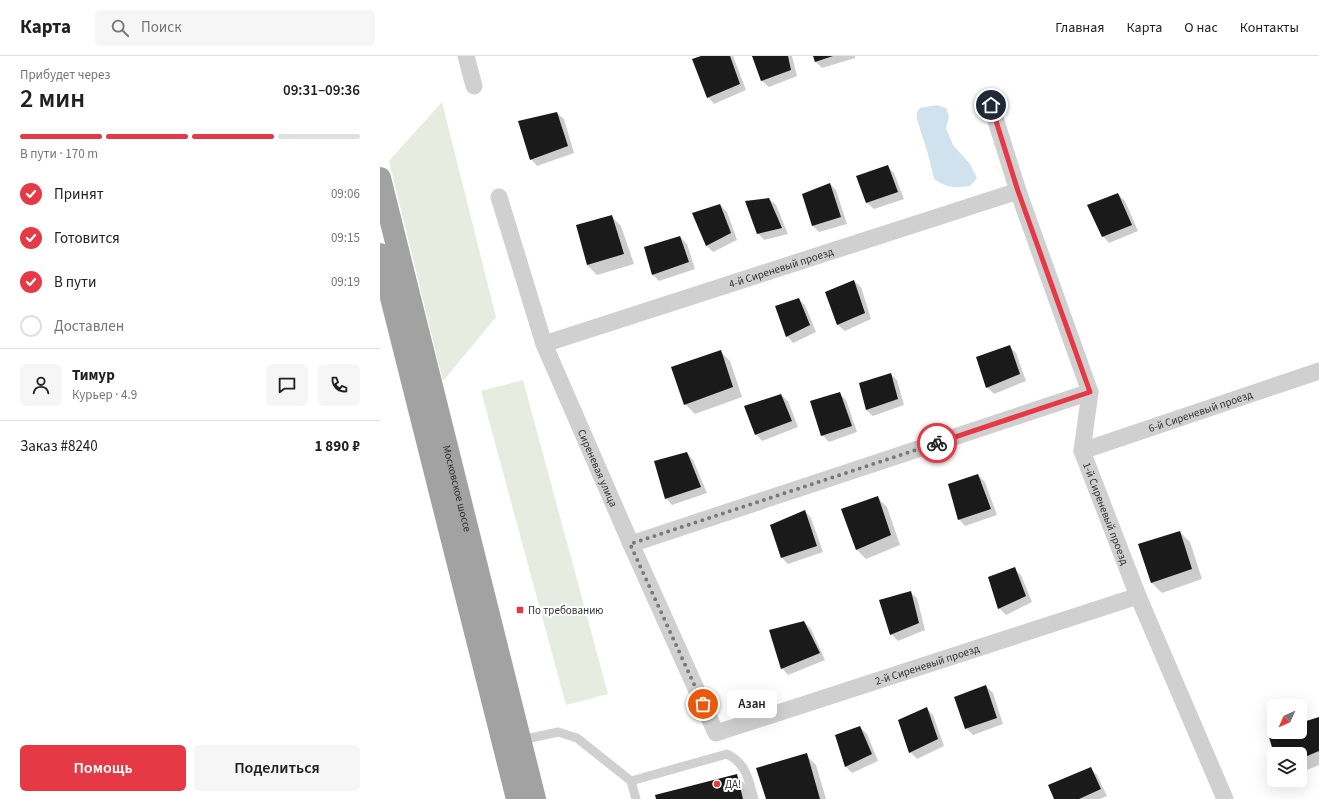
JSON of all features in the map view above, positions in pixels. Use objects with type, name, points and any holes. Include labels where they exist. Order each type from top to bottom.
[{"type":"highway","name":"Московское шоссе","points":[[380,178],[520,740],[521,798]]},
{"type":"highway","name":"Московское шоссе","points":[[380,254],[521,798]]},
{"type":"street","points":[[466,56],[474,86]]},
{"type":"street","name":"1-й Сиреневый проезд","points":[[991,105],[1018,191],[1090,392],[1082,451],[1138,596],[1225,799]]},
{"type":"street","name":"4-й Сиреневый проезд","points":[[544,344],[1018,191]]},
{"type":"street","name":"Сиреневая улица","points":[[499,197],[544,344],[630,544],[716,733]]},
{"type":"street","name":"6-й Сиреневый проезд","points":[[1082,451],[1319,371]]},
{"type":"street","points":[[630,544],[1090,392]]},
{"type":"street","name":"2-й Сиреневый проезд","points":[[716,733],[1138,596]]},
{"type":"lane","points":[[520,740],[558,732],[577,738],[631,781],[636,799]]},
{"type":"lane","points":[[631,781],[727,754],[736,759],[745,770],[754,799]]},
{"type":"shaded area","points":[[442,102],[496,317],[443,381],[389,161]]},
{"type":"shaded area","points":[[523,380],[608,694],[566,705],[481,391]]},
{"type":"water","points":[[937,105],[946,108],[949,117],[946,128],[953,145],[970,164],[977,178],[970,186],[951,187],[934,179],[917,119],[917,112],[920,108]]},
{"type":"building","points":[[701,56],[730,56],[740,84],[707,98],[692,59]]},
{"type":"building","points":[[752,56],[788,56],[791,70],[761,81]]},
{"type":"building","points":[[813,56],[833,56],[815,62]]},
{"type":"building","points":[[557,112],[568,146],[530,160],[518,121]]},
{"type":"building","points":[[888,165],[898,192],[866,203],[856,176]]},
{"type":"building","points":[[830,183],[841,217],[812,226],[802,194]]},
{"type":"building","points":[[1118,193],[1132,225],[1102,237],[1087,205]]},
{"type":"building","points":[[769,198],[782,228],[757,234],[745,201]]},
{"type":"building","points":[[720,204],[731,233],[706,246],[692,213]]},
{"type":"building","points":[[612,215],[624,254],[587,265],[576,225]]},
{"type":"building","points":[[680,236],[689,262],[652,275],[644,247]]},
{"type":"building","points":[[854,280],[865,313],[837,325],[825,292]]},
{"type":"building","points":[[799,298],[810,325],[786,337],[775,306]]},
{"type":"building","points":[[1010,345],[1020,374],[986,388],[976,357]]},
{"type":"building","points":[[721,350],[733,387],[684,405],[671,367]]},
{"type":"building","points":[[891,373],[898,399],[866,410],[859,383]]},
{"type":"building","points":[[840,392],[852,426],[821,436],[810,401]]},
{"type":"building","points":[[781,394],[792,421],[755,435],[744,406]]},
{"type":"building","points":[[687,452],[701,487],[665,499],[654,461]]},
{"type":"building","points":[[978,474],[991,509],[958,520],[948,484]]},
{"type":"building","points":[[878,496],[891,535],[856,550],[841,509]]},
{"type":"building","points":[[805,510],[817,546],[781,558],[770,525]]},
{"type":"building","points":[[1180,531],[1192,569],[1151,583],[1138,544]]},
{"type":"building","points":[[1015,567],[1026,596],[998,609],[988,577]]},
{"type":"building","points":[[911,591],[919,623],[890,635],[879,600]]},
{"type":"building","points":[[804,621],[820,653],[781,669],[769,630]]},
{"type":"building","points":[[986,685],[997,718],[965,729],[954,697]]},
{"type":"building","points":[[927,707],[938,739],[909,753],[898,720]]},
{"type":"building","points":[[1319,717],[1319,751],[1307,756],[1307,747],[1272,747],[1270,739],[1307,739],[1307,721]]},
{"type":"building","points":[[860,726],[872,754],[845,767],[835,735]]},
{"type":"building","points":[[807,753],[820,799],[766,799],[756,768]]},
{"type":"building","points":[[1091,767],[1101,789],[1079,799],[1054,799],[1048,785]]},
{"type":"building","name":"ДА!","points":[[737,774],[743,799],[656,799],[655,795]]},
{"type":"way so far","points":[[703,704],[630,544],[937,443]]},
{"type":"place","name":"По требованию","points":[[520,610]]},
{"type":"place","name":"Азан","points":[[703,704]]},
{"type":"place","name":"ДА!","points":[[717,784]]},
{"type":"route","points":[[937,443],[1090,392],[1018,191],[991,105]]}]
